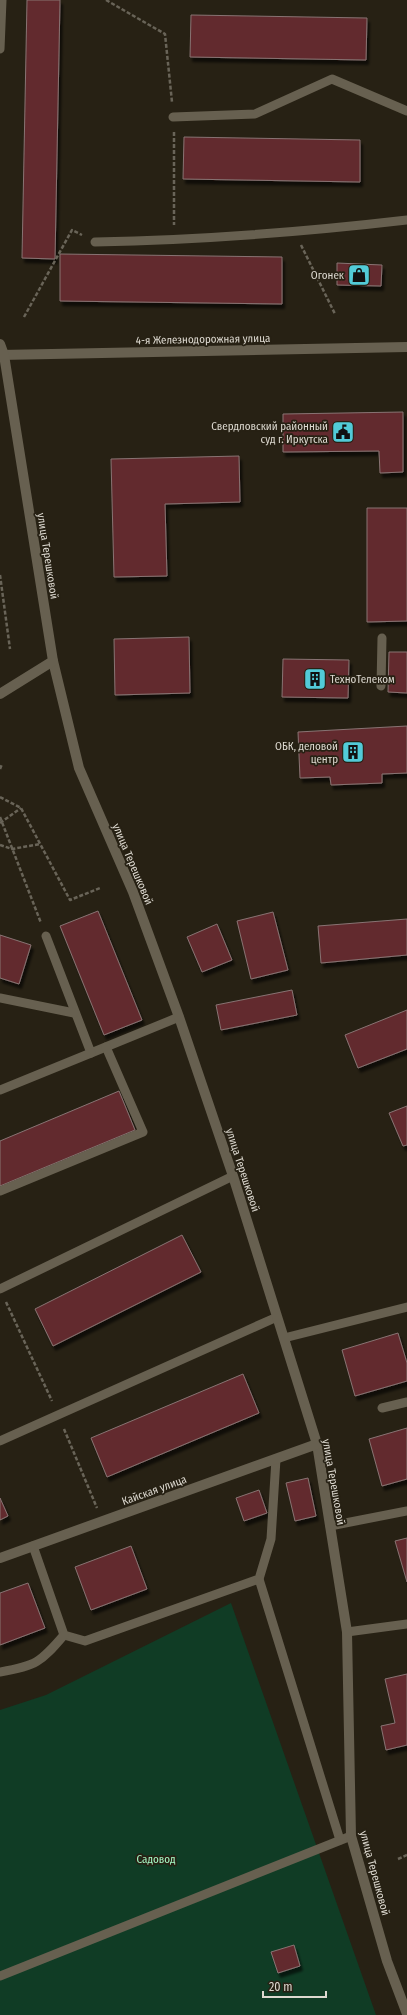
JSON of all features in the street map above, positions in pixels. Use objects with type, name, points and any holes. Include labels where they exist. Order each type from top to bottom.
[{"type":"street","name":"улица Терешковой","points":[[0,344],[53,661],[79,768],[132,892],[179,1017],[233,1176],[317,1444],[347,1632],[351,1836],[387,1961],[407,2014]]},
{"type":"street","name":"4-я Железнодорожная улица","points":[[2,355],[407,347]]},
{"type":"street","points":[[0,694],[53,661]]},
{"type":"street","name":"Кайская улица","points":[[0,1558],[317,1444]]},
{"type":"lane","points":[[0,49],[2,0]]},
{"type":"lane","points":[[174,117],[255,114],[332,79],[407,111]]},
{"type":"lane","points":[[96,242],[175,239],[293,231],[407,220]]},
{"type":"lane","points":[[381,686],[382,638]]},
{"type":"lane","points":[[46,936],[74,1013],[91,1053]]},
{"type":"lane","points":[[0,998],[74,1013]]},
{"type":"lane","points":[[0,1090],[179,1017]]},
{"type":"lane","points":[[0,1191],[143,1132],[106,1047]]},
{"type":"lane","points":[[0,1289],[233,1176]]},
{"type":"lane","points":[[284,1338],[407,1307]]},
{"type":"lane","points":[[0,1441],[277,1317]]},
{"type":"lane","points":[[382,1408],[407,1402]]},
{"type":"lane","points":[[276,1459],[271,1539],[259,1579],[340,1840]]},
{"type":"lane","points":[[330,1526],[407,1511]]},
{"type":"lane","points":[[33,1546],[64,1635]]},
{"type":"lane","points":[[64,1635],[85,1641],[259,1579]]},
{"type":"lane","points":[[347,1632],[407,1624]]},
{"type":"lane","points":[[0,1672],[24,1668],[45,1657],[64,1635]]},
{"type":"lane","points":[[0,1976],[351,1836]]},
{"type":"path","points":[[106,0],[165,34],[174,117],[175,239]]},
{"type":"path","points":[[24,317],[72,230]]},
{"type":"path","points":[[293,231],[335,314]]},
{"type":"path","points":[[0,575],[10,649]]},
{"type":"path","points":[[0,769],[2,764]]},
{"type":"path","points":[[0,797],[21,808],[70,900],[100,888]]},
{"type":"path","points":[[1,822],[21,808]]},
{"type":"path","points":[[0,817],[46,936]]},
{"type":"path","points":[[0,845],[12,849],[40,844]]},
{"type":"path","points":[[398,1859],[407,1855]]},
{"type":"green space","name":"Садовод","points":[[231,1603],[376,2015],[0,2015],[0,1710],[46,1695]]},
{"type":"building","points":[[27,0],[60,0],[55,259],[22,258]]},
{"type":"building","points":[[191,15],[367,18],[366,60],[190,57]]},
{"type":"building","points":[[184,137],[360,140],[360,182],[183,179]]},
{"type":"building","points":[[60,254],[282,257],[282,304],[60,301]]},
{"type":"building","name":"Огонек","points":[[337,263],[382,265],[381,286],[337,285]]},
{"type":"building","name":"Свердловский районный суд г. Иркутска","points":[[403,412],[403,472],[380,473],[379,451],[283,452],[283,414]]},
{"type":"building","points":[[239,456],[240,502],[165,504],[167,576],[114,577],[111,459]]},
{"type":"building","points":[[367,508],[407,508],[407,621],[367,622]]},
{"type":"building","points":[[189,637],[190,693],[115,695],[114,639]]},
{"type":"building","points":[[389,652],[407,652],[407,693],[388,692]]},
{"type":"building","name":"ТехноТелеком","points":[[283,659],[349,660],[348,698],[282,697]]},
{"type":"building","name":"ОБК, деловой центр","points":[[407,726],[407,773],[382,774],[382,783],[331,785],[330,777],[300,778],[298,732]]},
{"type":"building","points":[[98,911],[142,1020],[104,1035],[60,926]]},
{"type":"building","points":[[273,912],[288,970],[251,979],[237,921]]},
{"type":"building","points":[[407,919],[407,955],[321,963],[318,926]]},
{"type":"building","points":[[217,924],[232,960],[202,972],[187,937]]},
{"type":"building","points":[[0,935],[31,945],[19,984],[0,978]]},
{"type":"building","points":[[292,990],[297,1015],[221,1030],[216,1005]]},
{"type":"building","points":[[407,1010],[407,1049],[358,1068],[345,1035]]},
{"type":"building","points":[[119,1091],[135,1130],[0,1186],[0,1141]]},
{"type":"building","points":[[407,1106],[407,1145],[403,1146],[389,1113]]},
{"type":"building","points":[[182,1235],[201,1272],[53,1346],[35,1309]]},
{"type":"building","points":[[398,1333],[407,1363],[407,1381],[355,1396],[342,1350]]},
{"type":"building","points":[[243,1374],[259,1413],[107,1477],[91,1438]]},
{"type":"building","points":[[407,1428],[407,1479],[382,1486],[369,1439]]},
{"type":"building","points":[[308,1478],[316,1516],[295,1521],[286,1483]]},
{"type":"building","points":[[259,1490],[267,1513],[244,1521],[236,1498]]},
{"type":"building","points":[[0,1498],[8,1516],[0,1520]]},
{"type":"building","points":[[407,1538],[407,1582],[395,1541]]},
{"type":"building","points":[[131,1546],[147,1589],[91,1610],[75,1567]]},
{"type":"building","points":[[28,1583],[45,1628],[0,1645],[0,1593]]},
{"type":"building","points":[[407,1674],[407,1745],[386,1750],[381,1726],[395,1723],[385,1679]]},
{"type":"building","points":[[294,1945],[300,1966],[278,1973],[271,1952]]},
{"type":"place","name":"Огонек","points":[[359,275]]},
{"type":"place","name":"Свердловский районный суд г. Иркутска","points":[[343,432]]},
{"type":"place","name":"ТехноТелеком","points":[[315,679]]},
{"type":"place","name":"ОБК, деловой центр","points":[[353,752]]}]
